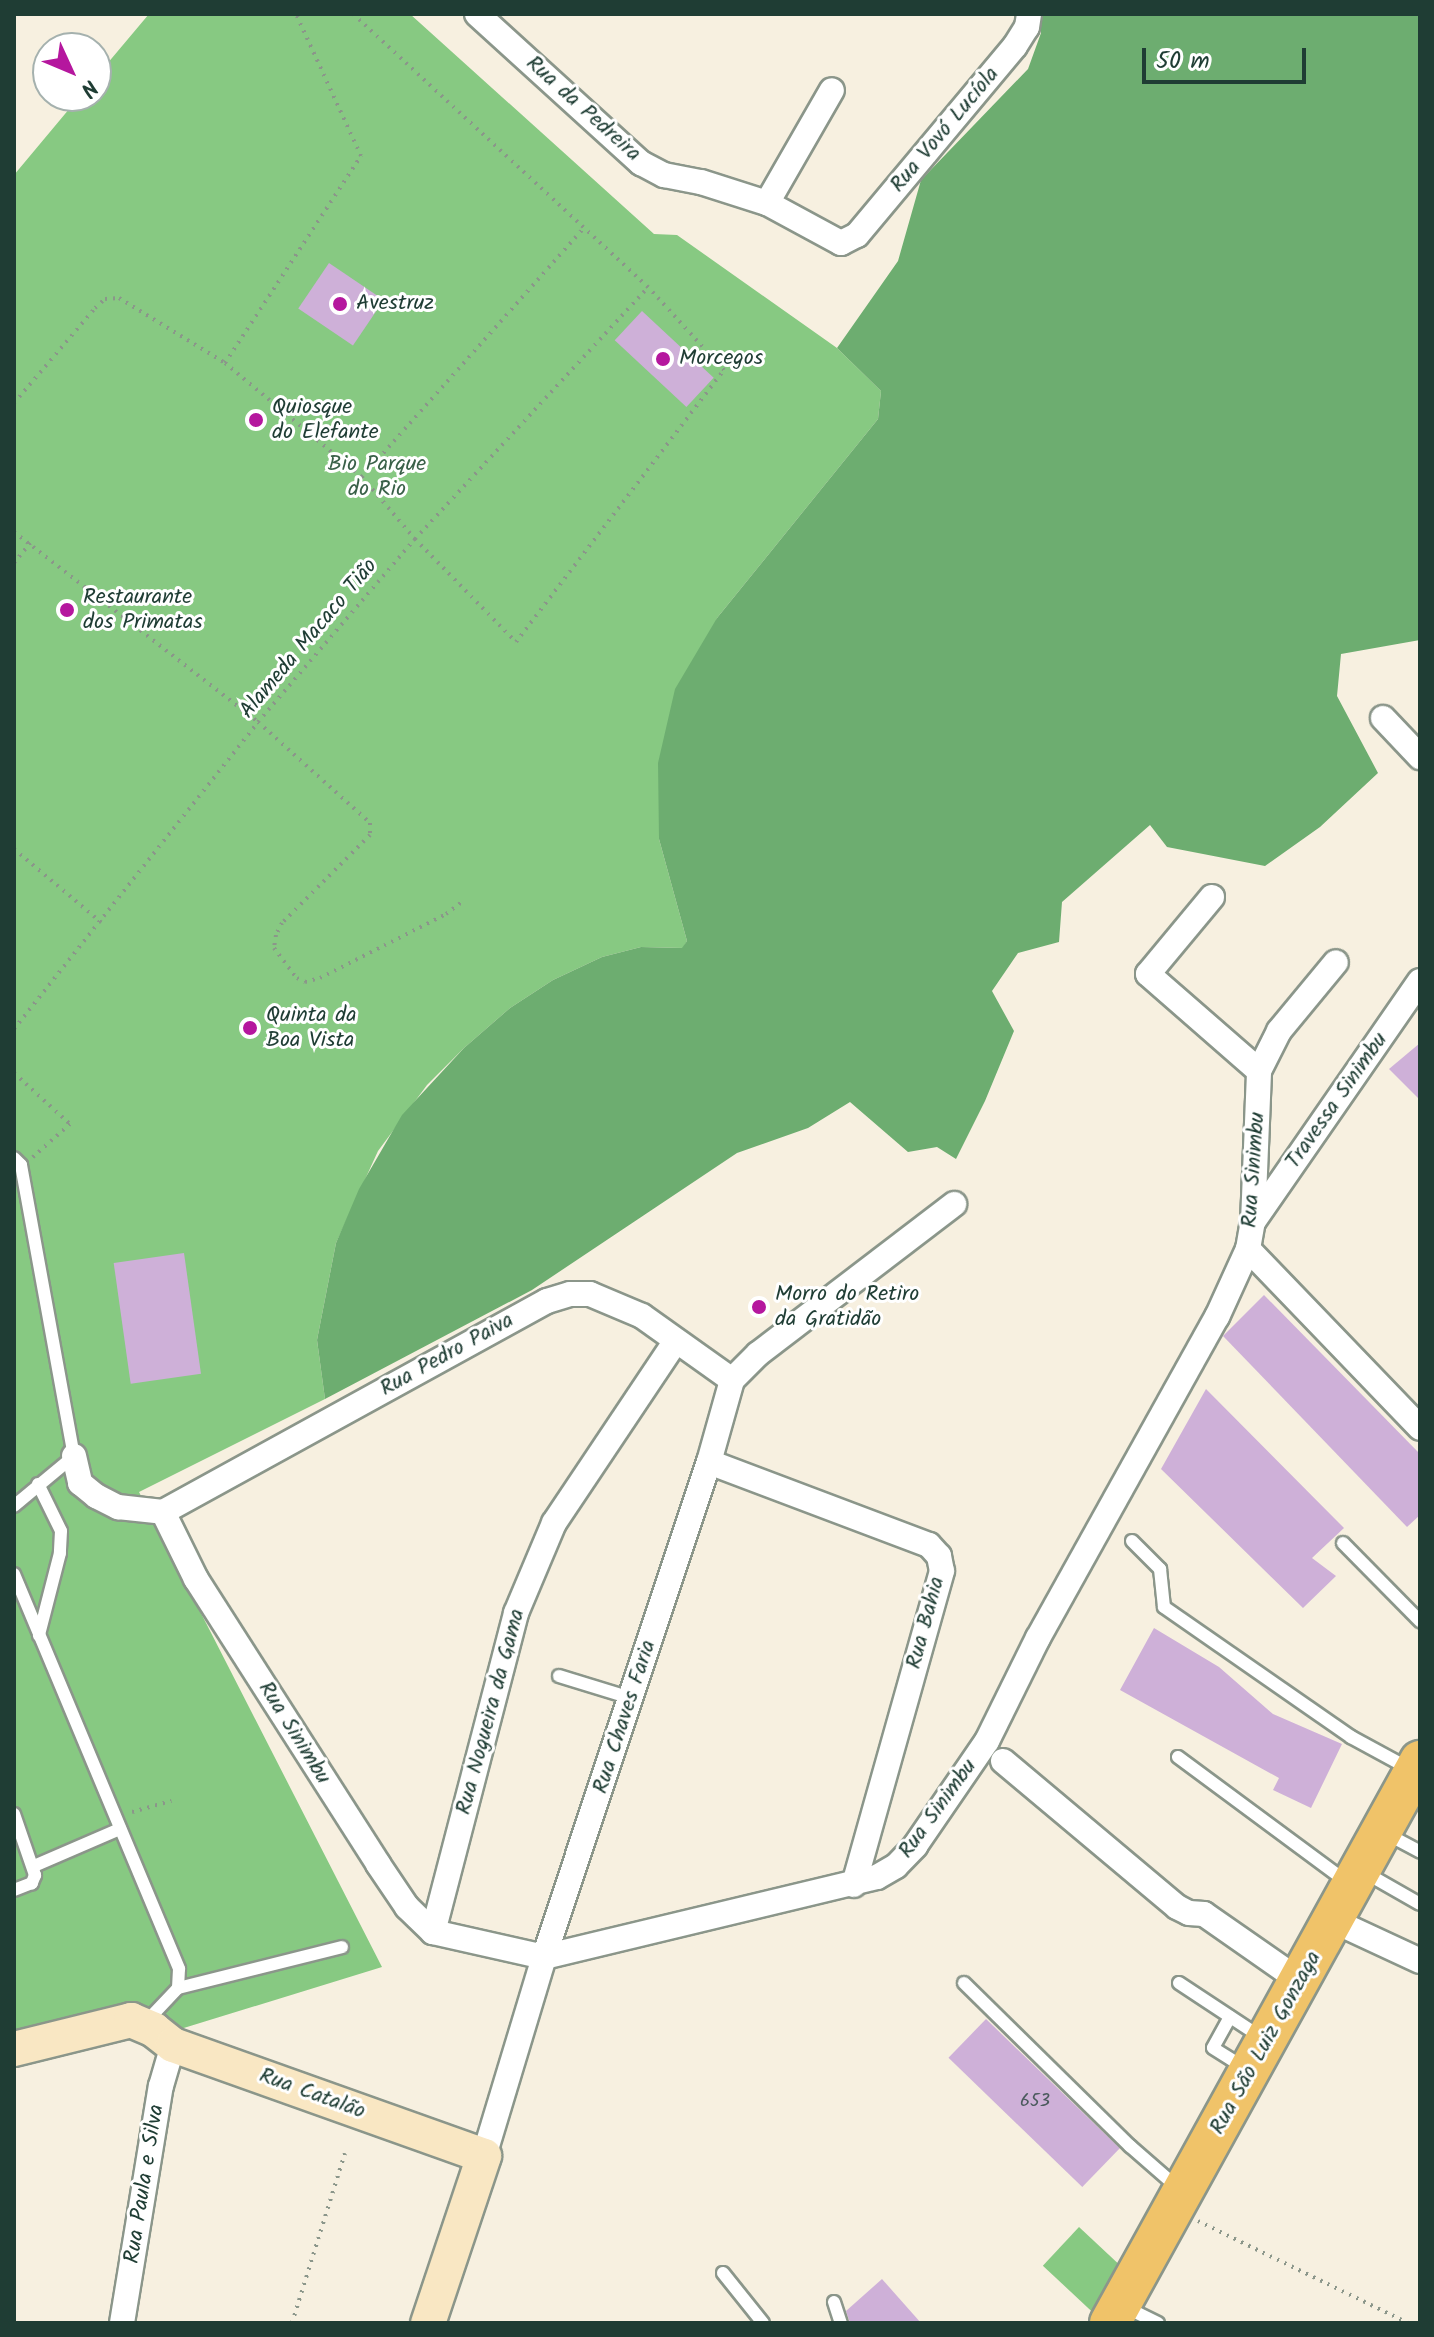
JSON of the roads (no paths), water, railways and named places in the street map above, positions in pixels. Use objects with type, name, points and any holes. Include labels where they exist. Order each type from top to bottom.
[{"type":"main road","name":"Rua São Luiz Gonzaga","points":[[1115,2314],[1417,1766]]},
{"type":"main road","points":[[14,2049],[122,2021],[144,2025]]},
{"type":"main road","name":"Rua Catalão","points":[[144,2025],[173,2045],[484,2156]]},
{"type":"main road","name":"Rua Chaves Faria","points":[[428,2323],[484,2156]]},
{"type":"street","name":"Rua da Pedreira","points":[[477,14],[641,163],[664,175],[701,182],[767,203],[841,243],[851,240]]},
{"type":"street","name":"Rua Vovó Lucíola","points":[[851,240],[1015,46],[1027,27],[1029,14]]},
{"type":"street","points":[[767,203],[832,90]]},
{"type":"street","points":[[1383,718],[1420,757]]},
{"type":"street","points":[[1212,897],[1148,974],[1259,1071]]},
{"type":"street","name":"Rua Sinimbu","points":[[163,1512],[196,1579],[378,1864],[407,1907],[433,1932],[544,1957],[854,1885],[896,1866],[915,1846],[987,1741],[1038,1638],[1217,1317],[1248,1249],[1253,1222],[1259,1071],[1279,1031],[1336,962]]},
{"type":"street","name":"Travessa Sinimbu","points":[[1253,1222],[1420,981]]},
{"type":"street","name":"Rua Chaves Faria","points":[[484,2156],[544,1957],[709,1462],[732,1380],[758,1354],[954,1204]]},
{"type":"street","points":[[1248,1249],[1420,1428]]},
{"type":"street","name":"Rua Pedro Paiva","points":[[163,1512],[547,1301],[570,1294],[590,1294],[642,1316],[732,1380]]},
{"type":"street","name":"Rua Nogueira da Gama","points":[[433,1932],[516,1613],[554,1523],[676,1341]]},
{"type":"street","points":[[74,1456],[80,1483],[96,1496],[118,1507],[163,1512]]},
{"type":"street","name":"Rua Bahia","points":[[709,1462],[929,1545],[939,1556],[942,1571],[854,1885]]},
{"type":"street","points":[[1003,1761],[1177,1907],[1189,1913],[1204,1914],[1300,1981]]},
{"type":"street","points":[[1349,1893],[1420,1961]]},
{"type":"street","name":"Rua Paula e Silva","points":[[122,2323],[161,2086],[173,2045]]},
{"type":"lane","points":[[14,1506],[74,1456],[18,1162]]},
{"type":"lane","points":[[38,1484],[61,1531],[60,1553],[39,1635]]},
{"type":"lane","points":[[1132,1541],[1160,1569],[1164,1607],[1351,1737],[1417,1766]]},
{"type":"lane","points":[[1343,1543],[1420,1621]]},
{"type":"lane","points":[[14,1574],[179,1969],[178,1988]]},
{"type":"lane","points":[[559,1676],[631,1698]]},
{"type":"lane","points":[[1178,1757],[1349,1893],[1420,1904]]},
{"type":"lane","points":[[14,1814],[34,1866],[32,1883],[14,1890]]},
{"type":"lane","points":[[34,1866],[120,1829]]},
{"type":"lane","points":[[1382,1831],[1420,1852]]},
{"type":"lane","points":[[144,2025],[178,1988],[342,1947]]},
{"type":"lane","points":[[964,1983],[1130,2146],[1178,2200]]},
{"type":"lane","points":[[1179,1983],[1230,2017],[1259,2056]]},
{"type":"lane","points":[[1230,2017],[1213,2048],[1259,2056]]},
{"type":"lane","points":[[723,2273],[763,2323]]},
{"type":"lane","points":[[834,2302],[841,2323]]},
{"type":"lane","points":[[1115,2314],[1158,2323]]},
{"type":"place","name":"Avestruz","points":[[340,304]]},
{"type":"place","name":"Morcegos","points":[[663,359]]},
{"type":"place","name":"Quiosque do Elefante","points":[[256,420]]},
{"type":"place","name":"Restaurante dos Primatas","points":[[67,610]]},
{"type":"place","name":"Quinta da Boa Vista","points":[[250,1028]]},
{"type":"place","name":"Morro do Retiro da Gratidão","points":[[759,1307]]},
{"type":"park label","name":"Bio Parque do Rio","points":[[377,476]]}]
